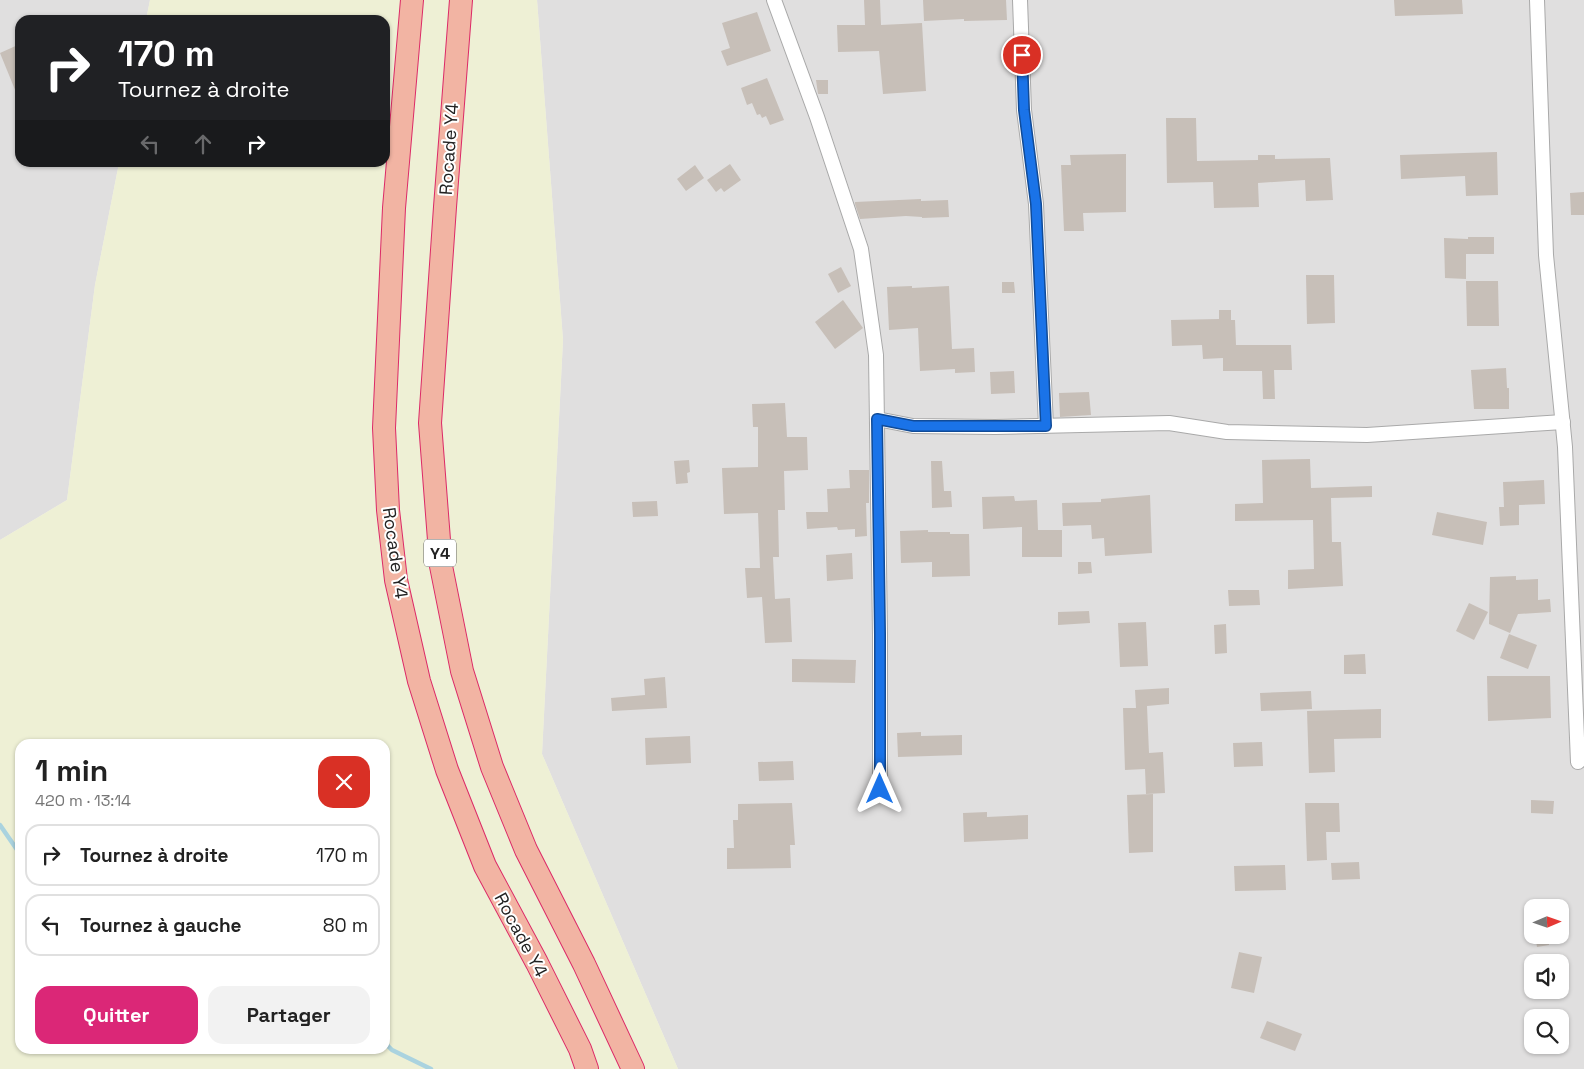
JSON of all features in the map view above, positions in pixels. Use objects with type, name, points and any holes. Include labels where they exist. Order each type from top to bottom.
[{"type":"highway","name":"Rocade Y4","points":[[412,0],[394,208],[384,428],[388,510],[396,580],[419,681],[454,787],[485,866],[537,963],[583,1059]]},
{"type":"highway","name":"Rocade Y4","points":[[461,0],[430,423],[441,566],[462,671],[492,767],[526,850],[584,964],[633,1069]]},
{"type":"street","points":[[774,0],[817,118],[861,249],[876,355],[880,789]]},
{"type":"street","points":[[1020,0],[1024,110],[1036,204],[1046,426]]},
{"type":"street","points":[[1537,0],[1546,255],[1565,447],[1578,762]]},
{"type":"street","points":[[877,419],[913,426],[1046,426],[1169,423],[1227,432],[1367,435],[1562,422]]},
{"type":"shaded area","points":[[0,0],[150,0],[147,15],[15,15],[15,167],[118,167],[95,285],[67,500],[0,540]]},
{"type":"shaded area","points":[[537,0],[1584,0],[1584,1069],[678,1069],[542,754],[563,340]]},
{"type":"green space","points":[[150,0],[537,0],[563,340],[542,754],[678,1069],[0,1069],[0,540],[67,500],[95,285],[118,167],[390,167],[390,15],[147,15]]},
{"type":"building","points":[[864,0],[880,0],[881,25],[922,23],[926,91],[883,94],[879,51],[838,52],[837,25],[865,25]]},
{"type":"building","points":[[923,0],[1006,0],[1007,20],[964,21],[964,19],[924,21]]},
{"type":"building","points":[[1394,0],[1462,0],[1463,14],[1395,16]]},
{"type":"building","points":[[757,12],[771,51],[727,66],[721,51],[730,48],[722,23]]},
{"type":"building","points":[[15,46],[15,90],[0,53]]},
{"type":"building","points":[[767,78],[784,120],[770,125],[766,116],[762,118],[760,114],[757,115],[752,103],[747,105],[741,88]]},
{"type":"building","points":[[816,80],[828,80],[828,94],[818,94]]},
{"type":"building","points":[[1166,118],[1196,118],[1197,161],[1258,160],[1258,155],[1275,155],[1275,159],[1330,158],[1333,200],[1306,201],[1305,180],[1258,183],[1259,207],[1214,208],[1213,182],[1167,183]]},
{"type":"building","points":[[1497,152],[1498,195],[1466,196],[1465,176],[1401,179],[1400,155]]},
{"type":"building","points":[[1126,154],[1126,212],[1083,213],[1084,231],[1064,231],[1061,165],[1071,165],[1070,155]]},
{"type":"building","points":[[730,164],[741,180],[724,192],[721,188],[716,192],[707,180]]},
{"type":"building","points":[[695,165],[704,178],[686,191],[677,179]]},
{"type":"building","points":[[1584,192],[1584,215],[1571,215],[1570,193]]},
{"type":"building","points":[[921,199],[921,201],[948,200],[949,217],[922,218],[906,216],[860,219],[855,204],[855,202]]},
{"type":"building","points":[[1468,237],[1494,237],[1494,254],[1466,254],[1466,279],[1445,278],[1444,238],[1468,239]]},
{"type":"building","points":[[841,267],[851,286],[838,293],[828,274]]},
{"type":"building","points":[[1306,275],[1334,275],[1335,323],[1307,324]]},
{"type":"building","points":[[1466,281],[1498,281],[1499,326],[1467,326]]},
{"type":"building","points":[[1002,282],[1014,282],[1015,293],[1002,293]]},
{"type":"building","points":[[912,286],[912,288],[949,286],[952,349],[974,348],[975,372],[955,373],[955,369],[920,371],[918,328],[889,330],[887,287]]},
{"type":"building","points":[[843,300],[863,328],[835,349],[815,322]]},
{"type":"building","points":[[1219,310],[1231,310],[1231,320],[1235,320],[1236,345],[1291,345],[1292,370],[1274,370],[1275,399],[1263,399],[1262,371],[1223,371],[1223,358],[1203,359],[1202,345],[1172,346],[1171,320],[1219,319]]},
{"type":"building","points":[[1506,368],[1507,388],[1509,388],[1509,409],[1474,409],[1471,370]]},
{"type":"building","points":[[1014,371],[1015,393],[991,394],[990,372]]},
{"type":"building","points":[[1089,392],[1091,415],[1060,417],[1059,393]]},
{"type":"building","points":[[785,403],[787,437],[807,437],[808,470],[784,471],[785,510],[778,510],[779,557],[773,557],[775,599],[790,598],[792,642],[765,643],[762,597],[747,598],[745,568],[760,568],[758,513],[724,514],[722,468],[758,467],[758,427],[753,427],[752,404]]},
{"type":"building","points":[[1310,459],[1311,488],[1372,486],[1372,497],[1331,498],[1332,542],[1341,542],[1343,586],[1288,589],[1288,570],[1314,569],[1313,520],[1235,521],[1235,504],[1263,503],[1262,460]]},
{"type":"building","points":[[689,460],[690,472],[687,473],[688,483],[676,484],[674,461]]},
{"type":"building","points":[[931,461],[942,461],[944,491],[951,491],[952,507],[932,508]]},
{"type":"building","points":[[849,470],[869,470],[869,503],[866,503],[867,536],[855,537],[855,529],[838,530],[837,527],[807,529],[806,512],[828,512],[827,489],[850,488]]},
{"type":"building","points":[[1544,480],[1545,504],[1519,505],[1519,525],[1500,526],[1499,507],[1504,507],[1503,482]]},
{"type":"building","points":[[1150,495],[1152,553],[1105,556],[1104,538],[1092,539],[1091,525],[1063,526],[1062,503],[1101,502],[1101,499]]},
{"type":"building","points":[[1014,496],[1015,501],[1037,500],[1038,530],[1062,530],[1062,557],[1022,557],[1022,527],[983,529],[982,497]]},
{"type":"building","points":[[657,501],[658,516],[633,517],[632,502]]},
{"type":"building","points":[[1437,512],[1487,522],[1483,545],[1432,535]]},
{"type":"building","points":[[928,530],[928,532],[969,534],[970,576],[932,577],[932,562],[901,563],[900,531]]},
{"type":"building","points":[[852,553],[853,579],[827,581],[826,555]]},
{"type":"building","points":[[1078,562],[1091,562],[1092,573],[1078,574]]},
{"type":"building","points":[[1516,576],[1516,580],[1538,579],[1538,600],[1550,599],[1551,612],[1518,614],[1510,633],[1489,624],[1490,577]]},
{"type":"building","points":[[1228,590],[1259,590],[1260,605],[1229,606]]},
{"type":"building","points":[[1469,603],[1488,612],[1474,640],[1456,631]]},
{"type":"building","points":[[1089,611],[1090,623],[1058,625],[1058,612]]},
{"type":"building","points":[[1146,622],[1148,666],[1120,667],[1118,623]]},
{"type":"building","points":[[1226,624],[1227,653],[1215,654],[1214,625]]},
{"type":"building","points":[[1509,634],[1537,645],[1528,669],[1500,658]]},
{"type":"building","points":[[1365,654],[1366,674],[1344,674],[1344,655]]},
{"type":"building","points":[[792,659],[856,660],[855,683],[792,682]]},
{"type":"building","points":[[1487,676],[1550,676],[1551,718],[1488,721]]},
{"type":"building","points":[[665,677],[667,708],[612,711],[611,698],[645,695],[644,679]]},
{"type":"building","points":[[1169,688],[1169,704],[1147,706],[1149,753],[1163,752],[1165,793],[1146,794],[1145,769],[1125,770],[1123,708],[1136,708],[1135,690]]},
{"type":"building","points":[[1311,691],[1312,709],[1261,711],[1260,693]]},
{"type":"building","points":[[1381,709],[1381,738],[1334,739],[1335,772],[1309,773],[1307,711]]},
{"type":"building","points":[[921,732],[921,736],[962,735],[962,755],[898,757],[897,733]]},
{"type":"building","points":[[690,736],[691,763],[646,765],[645,738]]},
{"type":"building","points":[[1262,742],[1263,766],[1234,767],[1233,743]]},
{"type":"building","points":[[793,761],[794,780],[759,781],[758,762]]},
{"type":"building","points":[[1153,794],[1153,852],[1129,853],[1127,795]]},
{"type":"building","points":[[1531,800],[1554,801],[1553,814],[1531,813]]},
{"type":"building","points":[[792,803],[795,845],[790,845],[791,868],[727,869],[727,848],[734,848],[733,820],[738,820],[738,804]]},
{"type":"building","points":[[1305,803],[1339,803],[1340,832],[1326,832],[1327,860],[1307,861]]},
{"type":"building","points":[[987,812],[987,817],[1028,815],[1028,839],[964,842],[963,813]]},
{"type":"building","points":[[1359,862],[1360,879],[1332,880],[1331,863]]},
{"type":"building","points":[[1285,865],[1286,890],[1235,891],[1234,866]]},
{"type":"building","points":[[1536,944],[1549,944],[1549,945],[1537,947]]},
{"type":"building","points":[[1239,952],[1262,957],[1254,993],[1231,988]]},
{"type":"building","points":[[1267,1021],[1302,1034],[1295,1051],[1260,1038]]},
{"type":"waterway","points":[[0,825],[15,847]]},
{"type":"waterway","points":[[390,1048],[431,1069]]},
{"type":"route","points":[[880,789],[877,419],[913,426],[1046,426],[1036,204],[1024,110],[1022,55]]}]
